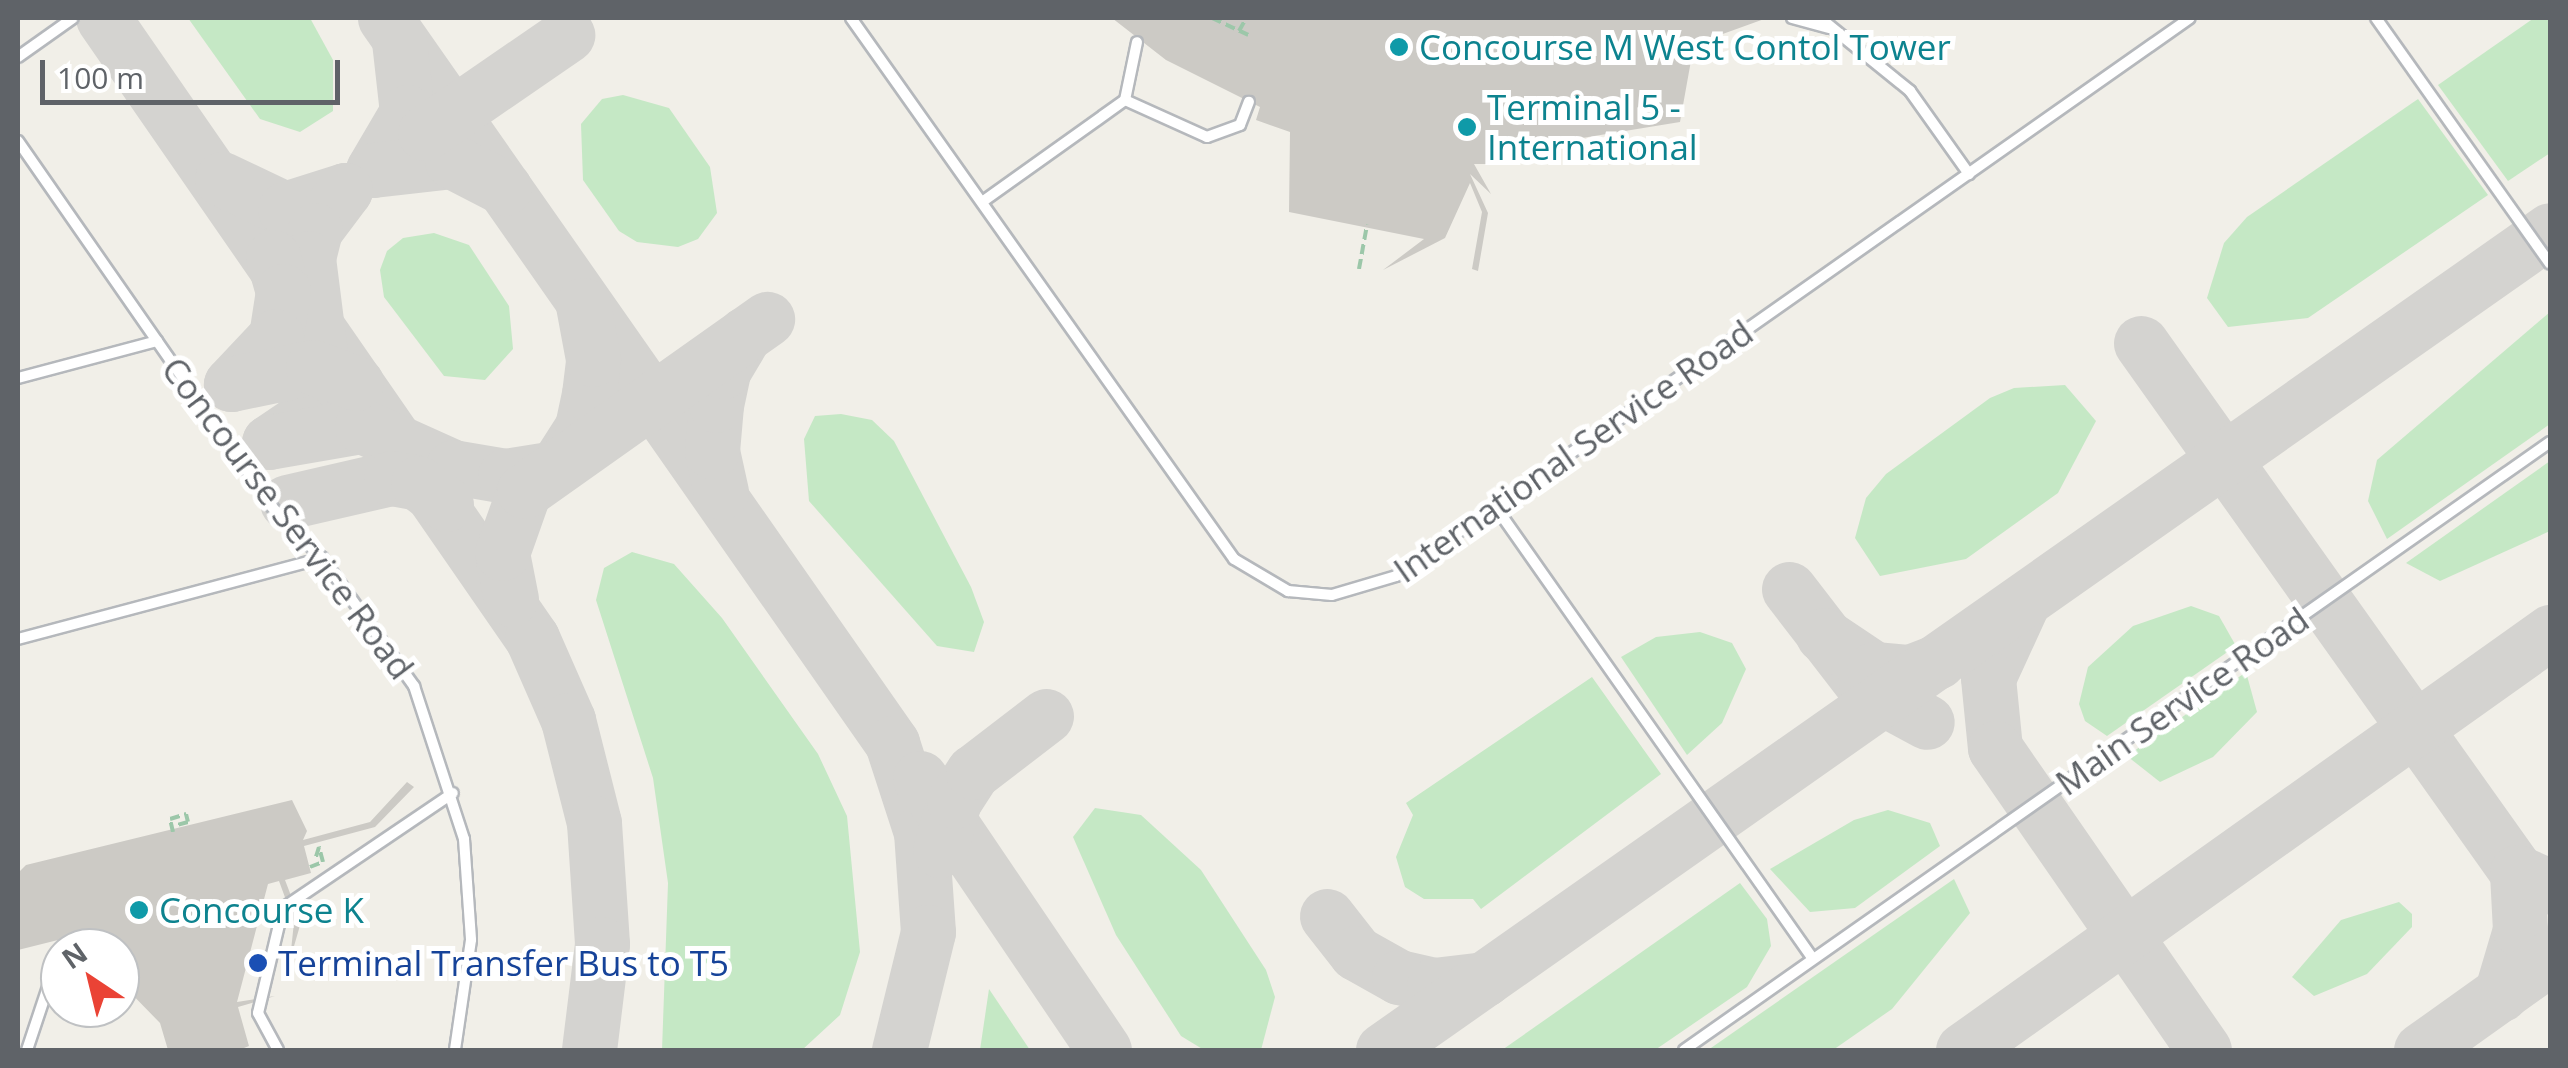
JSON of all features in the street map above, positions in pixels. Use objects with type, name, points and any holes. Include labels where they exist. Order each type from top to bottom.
[{"type":"lane","points":[[18,56],[73,18]]},
{"type":"lane","name":"International Service Road","points":[[851,18],[1218,538],[1268,582],[1308,594],[1382,584],[2190,18]]},
{"type":"lane","points":[[1792,18],[1831,28]]},
{"type":"lane","points":[[1820,18],[1910,91],[1969,174]]},
{"type":"lane","points":[[2376,18],[2550,264]]},
{"type":"lane","points":[[982,202],[1125,100],[1137,42]]},
{"type":"lane","points":[[1125,100],[1206,137],[1240,125],[1249,102]]},
{"type":"lane","name":"Concourse Service Road","points":[[18,141],[272,507],[322,558],[404,668],[454,793],[472,940],[455,1050]]},
{"type":"lane","points":[[18,378],[157,341]]},
{"type":"lane","name":"Main Service Road","points":[[1684,1050],[2550,442]]},
{"type":"lane","points":[[1495,506],[1813,959]]},
{"type":"lane","points":[[18,639],[322,558]]},
{"type":"lane","points":[[278,1050],[258,1013],[283,908],[454,793]]},
{"type":"lane","points":[[27,1050],[40,1010]]},
{"type":"path","points":[[1212,18],[1248,35]]},
{"type":"path","points":[[1239,31],[1245,20]]},
{"type":"path","points":[[1359,268],[1367,225]]},
{"type":"path","points":[[174,832],[170,819],[186,814],[188,822],[178,825]]},
{"type":"path","points":[[310,867],[323,862],[318,847],[315,860]]},
{"type":"green space","points":[[188,18],[310,18],[333,60],[333,111],[300,132],[260,119]]},
{"type":"green space","points":[[2534,18],[2550,18],[2550,153],[2508,181],[2438,85]]},
{"type":"green space","points":[[623,95],[669,108],[710,167],[717,213],[698,239],[678,247],[637,242],[619,231],[583,180],[581,124],[602,99]]},
{"type":"green space","points":[[2418,99],[2488,195],[2308,318],[2228,327],[2207,298],[2224,243],[2247,217]]},
{"type":"green space","points":[[434,233],[469,245],[509,306],[513,349],[485,380],[444,376],[384,297],[380,270],[387,251],[403,238]]},
{"type":"green space","points":[[2550,312],[2550,424],[2387,539],[2368,501],[2377,460]]},
{"type":"green space","points":[[2065,385],[2096,421],[2058,493],[1966,559],[1880,576],[1855,538],[1866,498],[1886,474],[1990,398],[2014,388]]},
{"type":"green space","points":[[841,414],[872,420],[894,441],[971,587],[984,622],[974,652],[937,646],[809,501],[804,439],[815,416]]},
{"type":"green space","points":[[2550,461],[2550,531],[2440,581],[2406,563]]},
{"type":"green space","points":[[632,552],[674,564],[722,618],[818,754],[847,816],[860,952],[840,1015],[802,1050],[662,1050],[668,883],[653,778],[596,600],[604,568]]},
{"type":"green space","points":[[2191,606],[2219,616],[2236,646],[2107,736],[2085,721],[2079,704],[2088,667],[2133,626]]},
{"type":"green space","points":[[1700,632],[1732,643],[1746,669],[1722,723],[1687,755],[1621,657],[1656,637]]},
{"type":"green space","points":[[2246,672],[2257,712],[2213,757],[2160,782],[2127,756]]},
{"type":"green space","points":[[1592,677],[1661,774],[1481,909],[1473,899],[1424,899],[1405,887],[1396,857],[1413,815],[1406,803]]},
{"type":"green space","points":[[1095,808],[1141,815],[1201,870],[1266,970],[1275,997],[1261,1050],[1204,1050],[1181,1036],[1116,935],[1073,837]]},
{"type":"green space","points":[[1888,810],[1930,823],[1940,846],[1855,908],[1810,912],[1770,869],[1854,820]]},
{"type":"green space","points":[[1954,879],[1970,913],[1892,1009],[1833,1050],[1708,1050]]},
{"type":"green space","points":[[1740,883],[1767,919],[1771,946],[1747,987],[1655,1050],[1502,1050]]},
{"type":"green space","points":[[2399,902],[2412,914],[2412,927],[2367,974],[2314,996],[2292,977],[2341,920]]},
{"type":"green space","points":[[989,989],[1030,1050],[980,1050]]},
{"type":"building","name":"Terminal 5 - International","points":[[1112,18],[1767,18],[1695,44],[1704,55],[1692,55],[1680,122],[1508,150],[1508,164],[1474,164],[1491,194],[1470,174],[1488,213],[1478,271],[1472,269],[1482,212],[1470,183],[1445,238],[1383,270],[1424,239],[1289,212],[1290,132],[1256,120],[1260,107],[1166,60]]},
{"type":"building","name":"Concourse K","points":[[407,782],[414,787],[375,827],[304,846],[311,873],[285,880],[301,922],[290,960],[294,922],[279,881],[268,884],[237,1002],[275,996],[238,1007],[249,1046],[239,1050],[168,1050],[160,1023],[140,1002],[140,928],[40,928],[40,944],[18,950],[18,873],[26,865],[292,800],[307,831],[303,840],[370,822]]},
{"type":"taxiway","points":[[103,18],[532,638],[568,720],[594,823],[602,944],[589,1050]]},
{"type":"taxiway","points":[[385,18],[892,743],[921,832],[928,932],[899,1050]]},
{"type":"taxiway","points":[[425,133],[567,35]]},
{"type":"taxiway","points":[[399,41],[407,112],[373,170],[452,161],[504,188]]},
{"type":"taxiway","points":[[222,179],[285,209],[345,190],[315,230],[308,258],[323,377],[300,421],[269,442],[362,426],[453,467],[505,476],[549,469]]},
{"type":"taxiway","points":[[1383,1050],[2550,230]]},
{"type":"taxiway","points":[[273,257],[283,291],[276,336],[231,384],[313,367],[356,383]]},
{"type":"taxiway","points":[[559,463],[582,427],[589,394],[593,359],[583,305]]},
{"type":"taxiway","points":[[511,599],[502,553],[524,491],[767,319]]},
{"type":"taxiway","points":[[721,492],[712,451],[716,405],[723,371],[745,334]]},
{"type":"taxiway","points":[[2141,343],[2517,872],[2550,887]]},
{"type":"taxiway","points":[[287,502],[391,478],[418,483],[446,504]]},
{"type":"taxiway","points":[[1789,589],[1866,689],[1927,722]]},
{"type":"taxiway","points":[[2021,606],[1988,678],[1995,748],[2204,1050]]},
{"type":"taxiway","points":[[1963,1050],[2550,632]]},
{"type":"taxiway","points":[[1823,635],[1874,669],[1910,672],[1938,661]]},
{"type":"taxiway","points":[[940,850],[954,801],[973,772],[1046,716]]},
{"type":"taxiway","points":[[920,778],[1104,1050]]},
{"type":"taxiway","points":[[2501,994],[2520,930],[2517,872]]},
{"type":"taxiway","points":[[1327,916],[1356,953],[1399,977],[1434,985],[1485,979]]},
{"type":"taxiway","points":[[2421,1050],[2550,958]]},
{"type":"place","name":"Concourse M West Contol Tower","points":[[1399,47]]},
{"type":"place","name":"Terminal 5 - International","points":[[1467,127]]},
{"type":"place","name":"Concourse K","points":[[139,910]]},
{"type":"place","name":"Terminal Transfer Bus to T5","points":[[258,963]]}]
